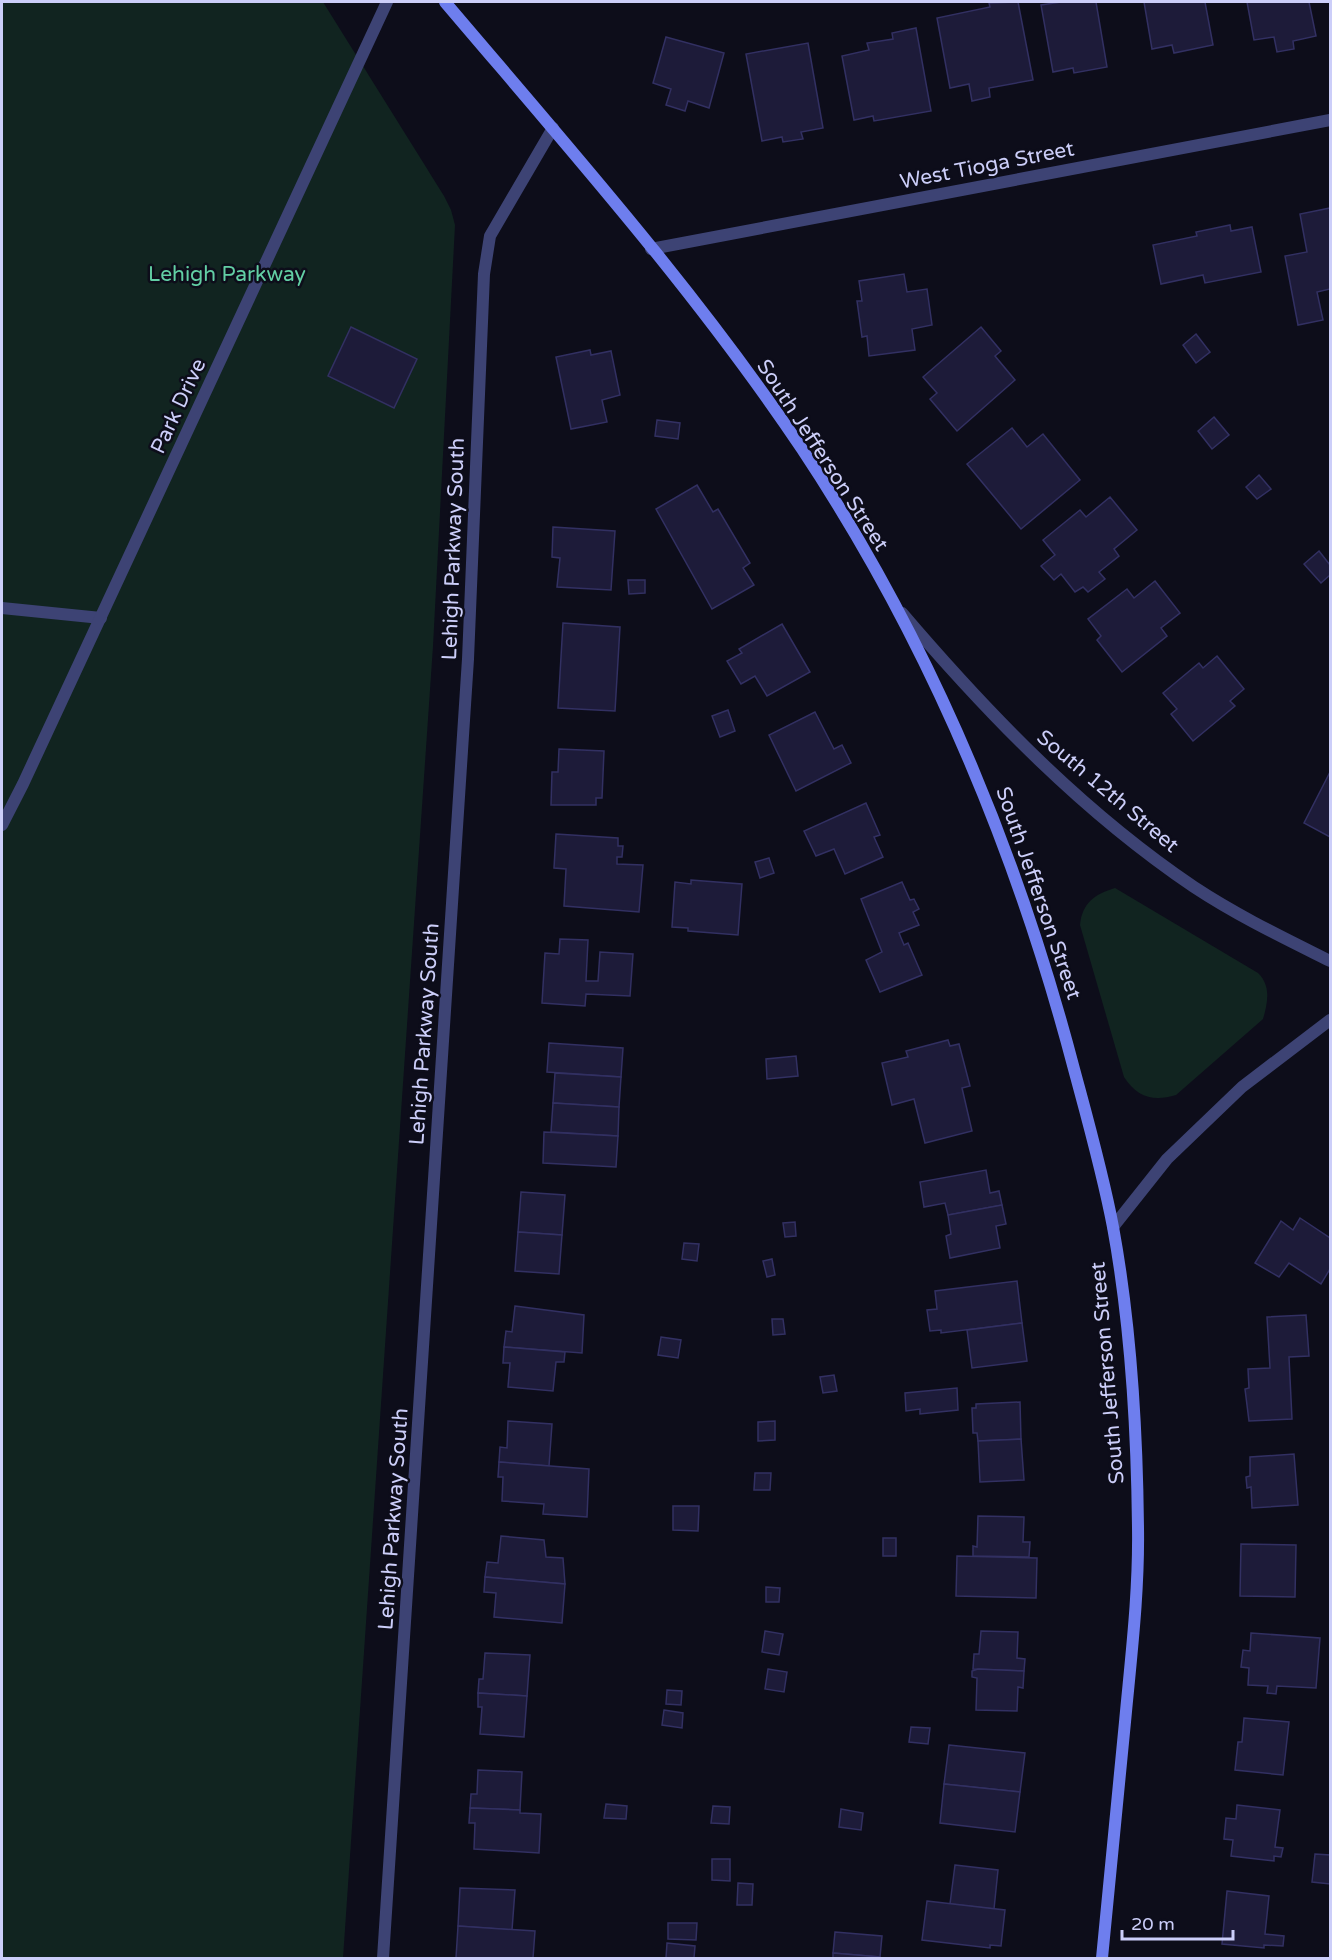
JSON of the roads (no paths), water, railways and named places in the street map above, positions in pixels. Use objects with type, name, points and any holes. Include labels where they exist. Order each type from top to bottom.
[{"type":"main road","name":"South Jefferson Street","points":[[445,2],[553,128],[731,349],[804,453],[896,607],[947,707],[992,811],[1031,917],[1062,1026],[1113,1227],[1132,1393],[1138,1587],[1102,1959]]},
{"type":"street","name":"Park Drive","points":[[2,825],[101,618],[387,2]]},
{"type":"street","name":"West Tioga Street","points":[[651,249],[1330,120]]},
{"type":"street","name":"Lehigh Parkway South","points":[[383,1959],[468,659],[484,274],[490,237],[553,128]]},
{"type":"street","name":"South 12th Street","points":[[896,607],[1025,748],[1096,812],[1194,886],[1261,927],[1330,961]]},
{"type":"street","points":[[2,608],[101,618]]},
{"type":"street","points":[[1113,1227],[1167,1159],[1242,1087],[1330,1020]]},
{"type":"park label","name":"Lehigh Parkway","points":[[227,274]]}]
